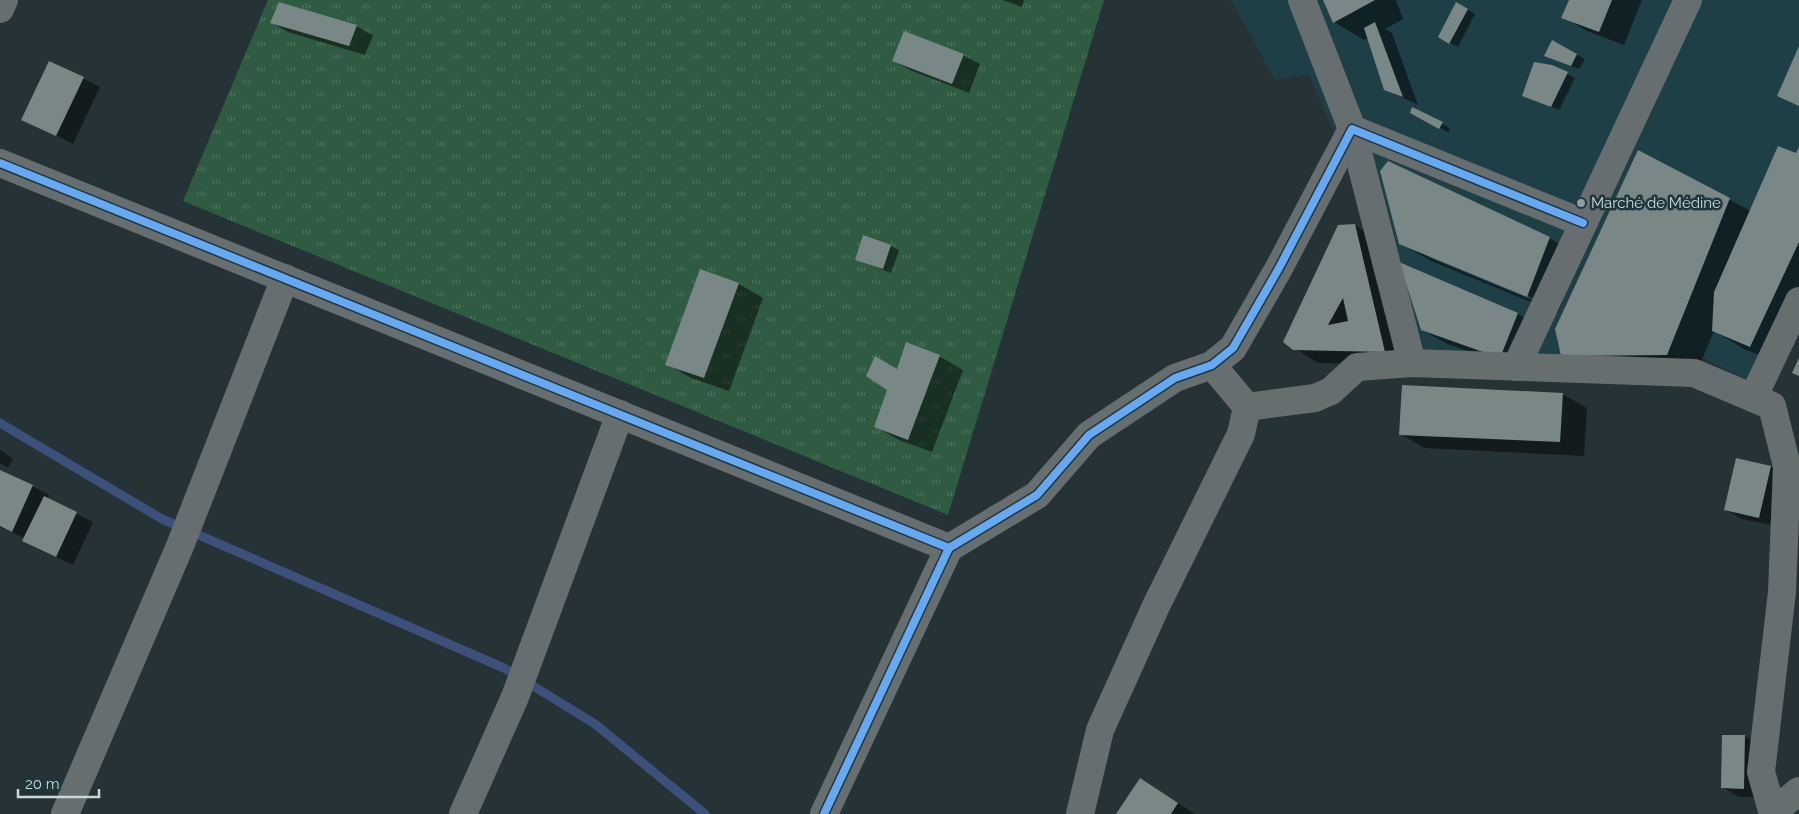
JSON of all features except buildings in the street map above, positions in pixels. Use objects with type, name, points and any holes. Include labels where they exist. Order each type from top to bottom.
[{"type":"street","points":[[0,9],[4,0]]},
{"type":"street","points":[[1302,0],[1352,129],[1412,363]]},
{"type":"street","points":[[1516,367],[1688,0]]},
{"type":"street","points":[[1352,129],[1583,223]]},
{"type":"street","points":[[824,814],[949,548],[1037,495],[1089,435],[1175,378],[1212,365],[1233,348],[1279,268],[1352,129]]},
{"type":"street","points":[[0,163],[949,548]]},
{"type":"street","points":[[65,814],[180,546],[285,278]]},
{"type":"street","points":[[1799,301],[1762,402],[1787,466],[1782,592],[1761,772],[1773,813],[1799,791]]},
{"type":"street","points":[[1247,407],[1315,398],[1331,391],[1357,367],[1412,363],[1694,373],[1762,402]]},
{"type":"street","points":[[1212,365],[1247,407]]},
{"type":"street","points":[[1080,814],[1100,730],[1156,606],[1241,434],[1247,407]]},
{"type":"street","points":[[463,814],[528,661],[620,414]]},
{"type":"shaded area","name":"Marché de Médine","points":[[1231,0],[1799,0],[1799,325],[1769,390],[1695,354],[1539,361],[1427,354],[1309,74],[1275,80]]},
{"type":"green space","points":[[268,0],[1104,0],[948,515],[183,201]]},
{"type":"waterway","points":[[0,423],[162,519],[504,668],[595,724],[705,814]]},
{"type":"cycle path","points":[[824,814],[949,548],[1037,495],[1089,435],[1175,378],[1212,365],[1233,348],[1279,268],[1352,129],[1583,223]]},
{"type":"cycle path","points":[[0,163],[949,548]]},
{"type":"place","name":"Marché de Médine","points":[[1581,203]]}]
